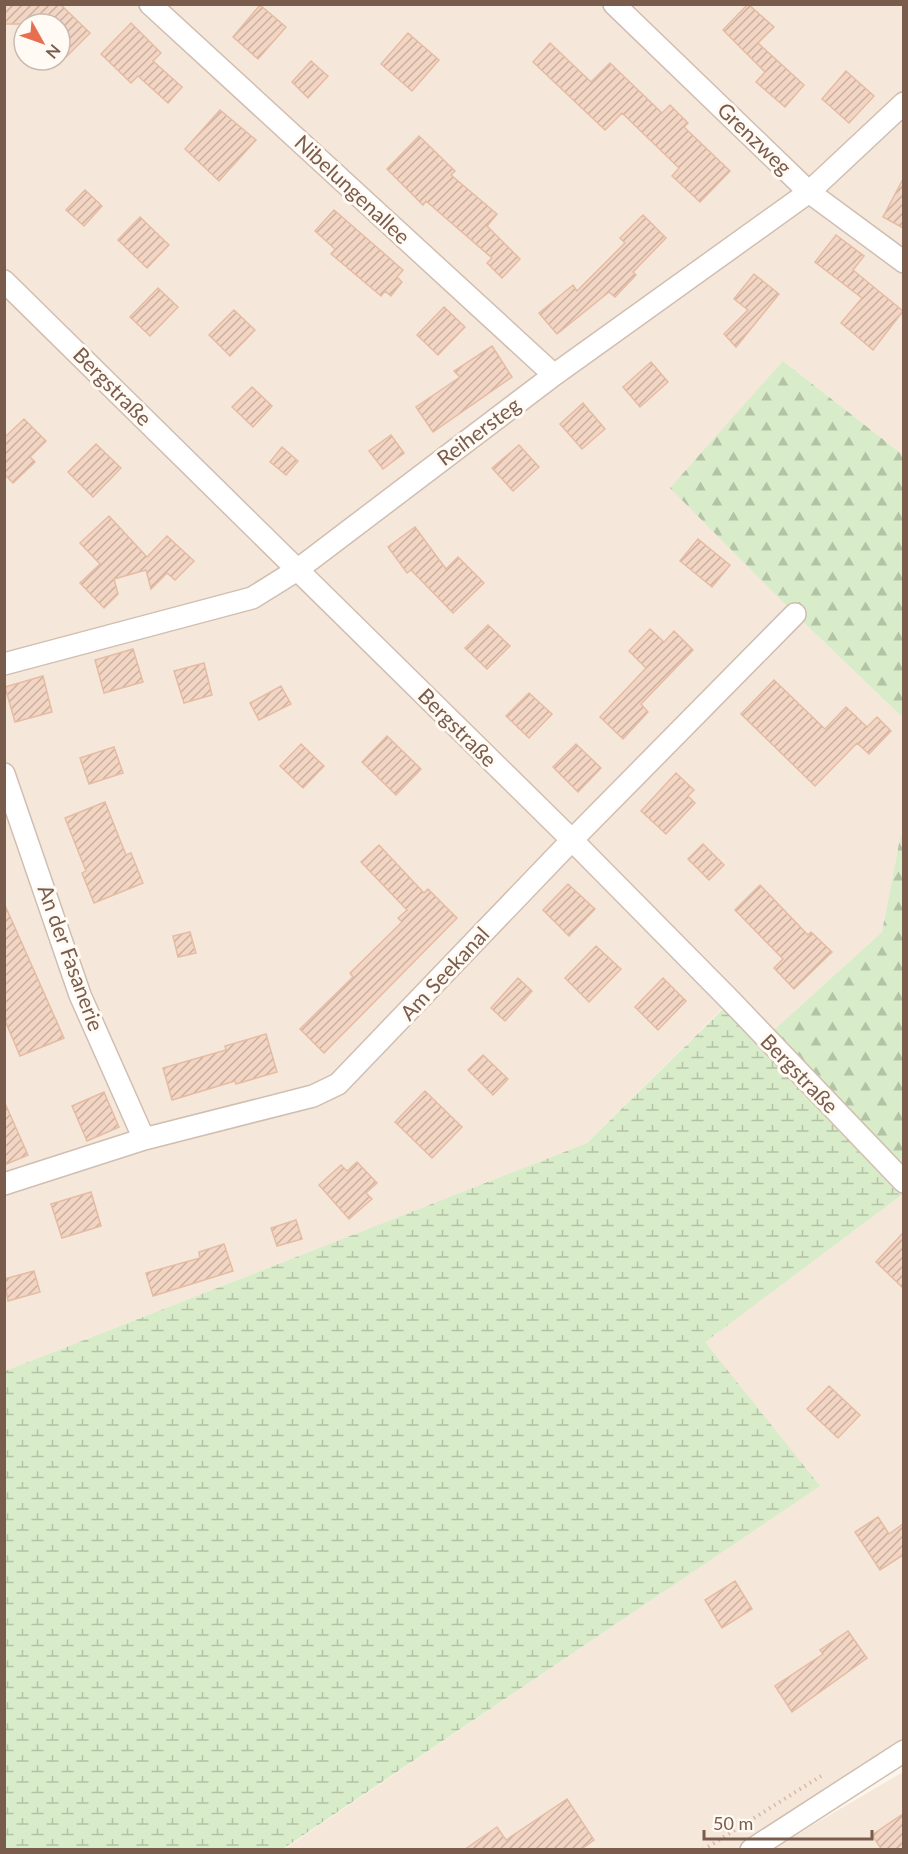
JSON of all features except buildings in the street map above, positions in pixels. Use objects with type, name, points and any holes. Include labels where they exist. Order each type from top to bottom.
[{"type":"street","name":"Nibelungenallee","points":[[150,4],[554,375]]},
{"type":"street","name":"Grenzweg","points":[[614,4],[809,192],[903,262]]},
{"type":"street","name":"Reihersteg","points":[[4,664],[252,598],[297,570],[554,375],[809,192],[903,103]]},
{"type":"street","name":"Bergstraße","points":[[4,280],[572,840],[903,1182]]},
{"type":"street","name":"Am Seekanal","points":[[4,1184],[144,1138],[313,1096],[338,1084],[572,840],[795,614]]},
{"type":"street","name":"An der Fasanerie","points":[[4,774],[80,995],[144,1138]]},
{"type":"street","points":[[751,1850],[903,1750]]},
{"type":"path","points":[[703,1850],[823,1775]]},
{"type":"shaded area","points":[[4,5],[904,5],[903,455],[783,361],[795,614],[903,718],[903,834],[900,838],[882,932],[765,1038],[730,1001],[587,1143],[5,1371]]},
{"type":"shaded area","points":[[903,1194],[903,1748],[777,1846],[903,1772],[903,1849],[283,1850],[819,1486],[704,1342]]},
{"type":"green space","points":[[783,361],[903,455],[903,718],[795,614],[670,488]]},
{"type":"green space","points":[[903,834],[903,1182],[765,1038],[882,932],[900,838]]},
{"type":"green space","points":[[731,1001],[903,1182],[903,1194],[705,1342],[820,1486],[283,1849],[5,1850],[5,1371],[587,1143]]}]
